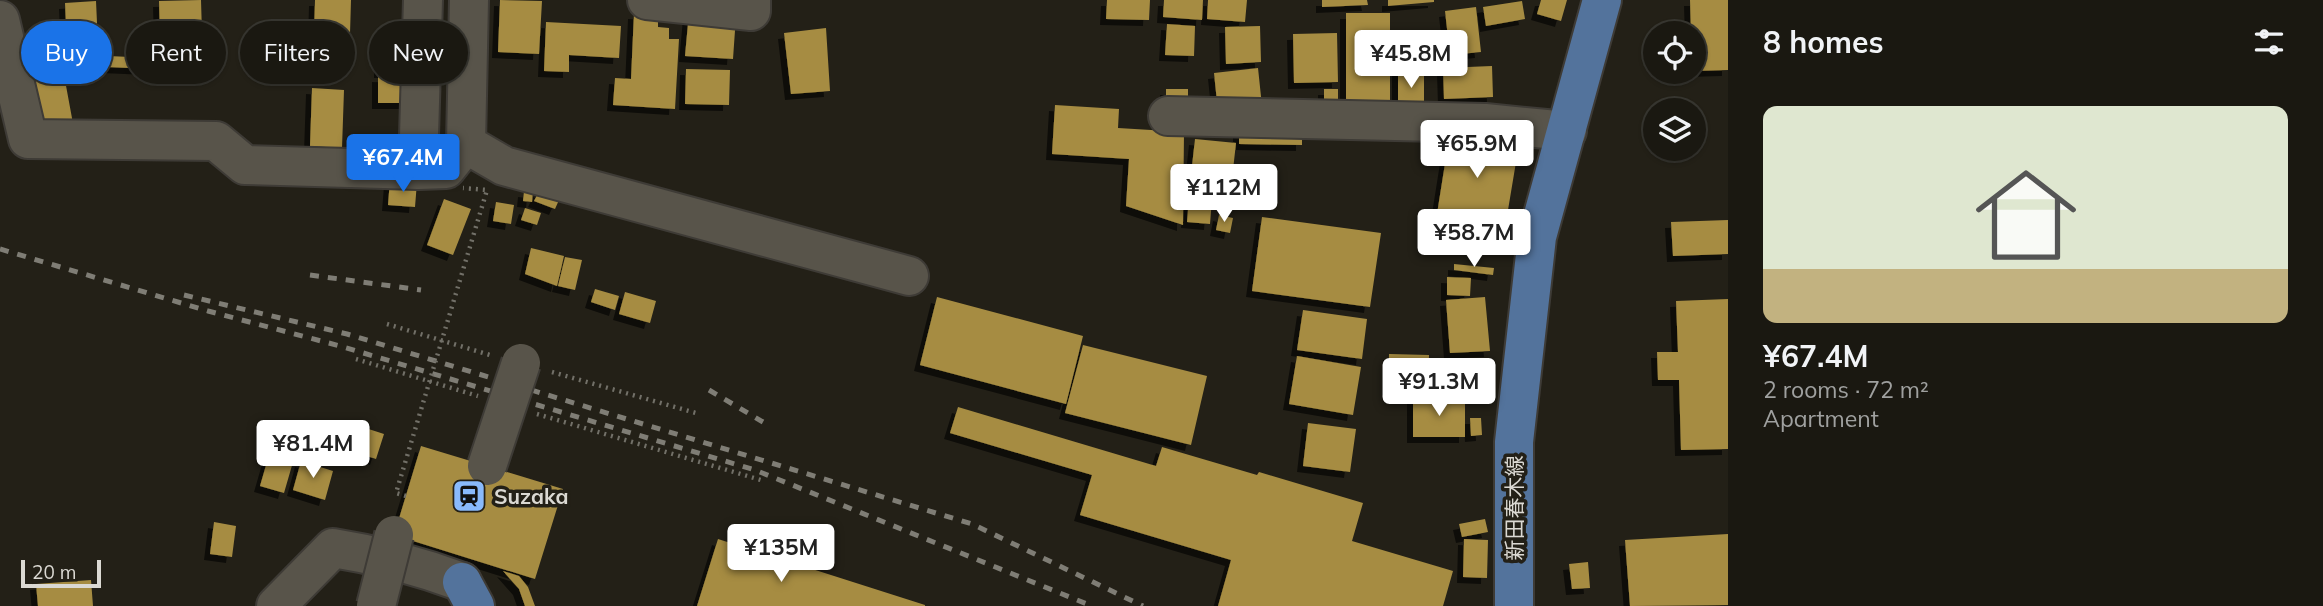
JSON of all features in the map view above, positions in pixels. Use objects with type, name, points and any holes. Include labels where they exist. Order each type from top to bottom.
[{"type":"main road","name":"新田春木線","points":[[1514,606],[1514,442],[1537,237],[1602,0]]},
{"type":"street","points":[[418,170],[423,0]]},
{"type":"street","points":[[0,20],[28,139],[216,141],[245,165],[446,169],[466,144],[469,0]]},
{"type":"street","points":[[647,0],[751,11],[751,0]]},
{"type":"street","points":[[1168,116],[1485,123],[1567,131]]},
{"type":"street","points":[[466,144],[504,166],[909,276]]},
{"type":"street","points":[[487,466],[521,363]]},
{"type":"street","points":[[376,606],[394,536]]},
{"type":"street","points":[[275,606],[333,548],[380,555],[418,565],[468,594]]},
{"type":"path","points":[[406,496],[396,493],[487,190],[463,188]]},
{"type":"path","points":[[387,324],[480,352]]},
{"type":"path","points":[[356,359],[468,393]]},
{"type":"path","points":[[564,375],[696,413]]},
{"type":"path","points":[[557,419],[761,480]]},
{"type":"building","points":[[201,0],[202,21],[160,21],[159,1]]},
{"type":"building","points":[[315,0],[351,0],[350,21],[314,21]]},
{"type":"building","points":[[500,0],[542,1],[539,54],[498,52]]},
{"type":"building","points":[[1107,0],[1150,0],[1149,20],[1106,19]]},
{"type":"building","points":[[1164,0],[1203,0],[1202,20],[1163,17]]},
{"type":"building","points":[[1208,0],[1247,0],[1245,22],[1207,19]]},
{"type":"building","points":[[1322,0],[1367,0],[1368,5],[1322,7]]},
{"type":"building","points":[[1388,0],[1434,0],[1434,2],[1388,6]]},
{"type":"building","points":[[1541,0],[1567,0],[1561,21],[1537,14]]},
{"type":"building","points":[[1690,0],[1728,0],[1728,70],[1706,71],[1706,21],[1691,21]]},
{"type":"building","points":[[96,1],[97,21],[66,21],[65,3]]},
{"type":"building","points":[[1522,1],[1525,19],[1486,26],[1483,7]]},
{"type":"building","points":[[1476,7],[1481,52],[1450,55],[1445,11]]},
{"type":"building","points":[[634,13],[658,14],[658,27],[669,28],[669,39],[679,39],[675,109],[613,105],[615,78],[631,79]]},
{"type":"building","points":[[689,13],[736,16],[733,59],[685,56]]},
{"type":"building","points":[[1346,13],[1390,13],[1390,111],[1346,111]]},
{"type":"building","points":[[546,22],[621,26],[619,58],[569,55],[569,72],[544,71]]},
{"type":"building","points":[[1167,24],[1195,26],[1194,56],[1165,55]]},
{"type":"building","points":[[1260,26],[1261,62],[1226,64],[1225,27]]},
{"type":"building","points":[[826,28],[830,91],[791,94],[784,33]]},
{"type":"building","points":[[1337,33],[1338,82],[1294,83],[1293,34]]},
{"type":"building","points":[[112,56],[126,57],[126,68],[112,67]]},
{"type":"building","points":[[1492,66],[1493,97],[1444,99],[1443,68]]},
{"type":"building","points":[[1398,67],[1424,67],[1424,114],[1398,114]]},
{"type":"building","points":[[1258,68],[1262,106],[1218,111],[1214,73]]},
{"type":"building","points":[[686,69],[730,70],[729,105],[685,104]]},
{"type":"building","points":[[29,84],[66,84],[74,129],[39,136]]},
{"type":"building","points":[[378,84],[405,84],[405,103],[378,103]]},
{"type":"building","points":[[312,88],[344,90],[342,148],[310,146]]},
{"type":"building","points":[[1166,89],[1188,89],[1188,112],[1166,113]]},
{"type":"building","points":[[1324,89],[1338,89],[1338,106],[1324,106]]},
{"type":"building","points":[[1055,105],[1119,109],[1118,128],[1184,132],[1183,225],[1126,206],[1129,159],[1052,154]]},
{"type":"building","points":[[1239,131],[1302,132],[1302,145],[1239,144]]},
{"type":"building","points":[[1450,132],[1519,144],[1506,222],[1486,219],[1484,230],[1456,226],[1457,218],[1437,214]]},
{"type":"building","points":[[1195,139],[1236,143],[1233,170],[1192,166]]},
{"type":"building","points":[[1191,172],[1214,173],[1210,224],[1187,222]]},
{"type":"building","points":[[1222,174],[1233,175],[1232,203],[1222,203]]},
{"type":"building","points":[[390,180],[417,182],[415,207],[388,205]]},
{"type":"building","points":[[524,191],[533,192],[532,202],[523,201]]},
{"type":"building","points":[[539,191],[559,200],[555,209],[534,201]]},
{"type":"building","points":[[444,199],[471,209],[453,255],[427,245]]},
{"type":"building","points":[[496,202],[514,205],[511,224],[493,221]]},
{"type":"building","points":[[525,208],[541,213],[537,225],[521,220]]},
{"type":"building","points":[[1219,215],[1233,218],[1230,233],[1216,230]]},
{"type":"building","points":[[1262,217],[1381,233],[1370,307],[1252,291]]},
{"type":"building","points":[[1728,220],[1728,254],[1673,256],[1671,222]]},
{"type":"building","points":[[531,248],[564,256],[557,286],[525,274]]},
{"type":"building","points":[[565,257],[582,260],[575,290],[558,286]]},
{"type":"building","points":[[1454,264],[1494,268],[1493,275],[1454,270]]},
{"type":"building","points":[[1447,277],[1471,278],[1470,296],[1447,295]]},
{"type":"building","points":[[595,289],[619,296],[615,310],[591,302]]},
{"type":"building","points":[[625,292],[656,301],[650,323],[619,314]]},
{"type":"building","points":[[937,297],[1083,336],[1066,404],[920,365]]},
{"type":"building","points":[[1485,297],[1490,351],[1450,353],[1446,300]]},
{"type":"building","points":[[1728,299],[1728,449],[1681,450],[1679,380],[1658,380],[1657,352],[1678,352],[1676,301]]},
{"type":"building","points":[[1303,310],[1367,319],[1362,359],[1297,350]]},
{"type":"building","points":[[1083,345],[1207,376],[1191,445],[1065,413]]},
{"type":"building","points":[[1389,354],[1429,355],[1428,391],[1388,389]]},
{"type":"building","points":[[1297,356],[1361,367],[1353,415],[1289,404]]},
{"type":"building","points":[[1436,359],[1459,360],[1457,391],[1434,389]]},
{"type":"building","points":[[1464,361],[1488,362],[1488,387],[1464,387]]},
{"type":"building","points":[[1413,398],[1465,398],[1465,437],[1413,437]]},
{"type":"building","points":[[958,407],[1156,466],[1162,447],[1363,503],[1352,541],[1453,571],[1443,606],[1218,606],[1231,560],[1080,515],[1092,475],[950,433]]},
{"type":"building","points":[[1470,418],[1481,418],[1482,435],[1471,436]]},
{"type":"building","points":[[350,423],[384,434],[376,459],[342,448]]},
{"type":"building","points":[[1308,423],[1356,429],[1350,472],[1303,466]]},
{"type":"building","points":[[421,446],[563,489],[535,579],[394,535]]},
{"type":"building","points":[[271,448],[295,455],[284,493],[260,486]]},
{"type":"building","points":[[301,461],[333,471],[325,500],[293,490]]},
{"type":"building","points":[[1485,519],[1488,532],[1462,537],[1459,524]]},
{"type":"building","points":[[214,522],[236,526],[232,557],[210,554]]},
{"type":"building","points":[[1728,534],[1728,605],[1630,606],[1625,540]]},
{"type":"building","points":[[718,539],[925,605],[925,606],[697,606]]},
{"type":"building","points":[[1464,539],[1488,540],[1487,578],[1463,577]]},
{"type":"building","points":[[1588,562],[1590,588],[1572,589],[1569,564]]},
{"type":"building","points":[[503,571],[519,576],[528,587],[535,606],[525,606],[519,589]]},
{"type":"building","points":[[91,580],[93,606],[38,606],[36,584]]},
{"type":"railway","points":[[0,249],[208,311],[340,346],[755,470],[1092,606]]},
{"type":"railway","points":[[310,275],[421,290]]},
{"type":"railway","points":[[184,295],[347,334],[972,524],[1143,606]]},
{"type":"railway","points":[[709,390],[763,422]]},
{"type":"place","name":"Suzaka","points":[[469,496]]}]
